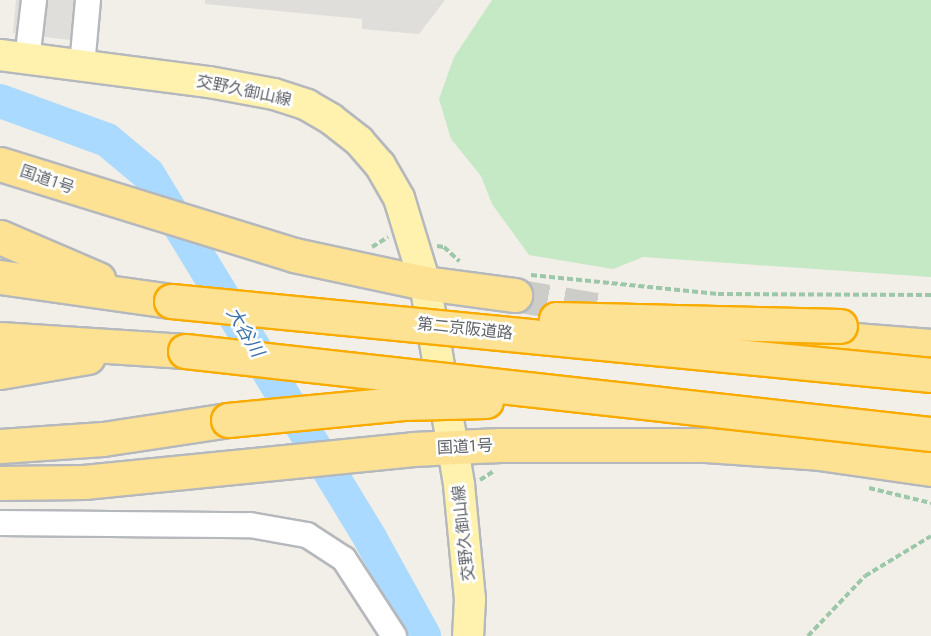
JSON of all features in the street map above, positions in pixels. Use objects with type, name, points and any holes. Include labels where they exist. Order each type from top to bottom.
[{"type":"highway","name":"国道1号","points":[[0,164],[107,200],[245,241],[425,283],[520,285]]},
{"type":"highway","points":[[0,237],[98,279],[121,294]]},
{"type":"highway","points":[[0,255],[55,274],[76,288]]},
{"type":"highway","name":"第二京阪道路","points":[[0,277],[171,301],[931,375]]},
{"type":"highway","points":[[335,316],[931,326]]},
{"type":"highway","points":[[713,329],[931,346]]},
{"type":"highway","points":[[0,339],[185,351],[931,434]]},
{"type":"highway","points":[[0,372],[152,349]]},
{"type":"highway","points":[[0,446],[103,439],[228,420],[402,403],[471,401],[850,426]]},
{"type":"highway","name":"国道1号","points":[[0,483],[84,482],[453,448],[706,445],[819,453],[931,469]]},
{"type":"main road","name":"交野久御山線","points":[[14,57],[209,82],[307,105],[359,141],[380,165],[399,198],[415,242],[425,283],[453,448],[470,599],[468,636]]},
{"type":"street","points":[[14,57],[34,0]]},
{"type":"street","points":[[81,66],[88,0]]},
{"type":"street","points":[[0,523],[250,525],[307,535],[344,559],[394,636]]},
{"type":"path","points":[[362,250],[386,236],[444,247],[462,264]]},
{"type":"path","points":[[520,285],[627,288],[718,294],[931,295]]},
{"type":"path","points":[[475,483],[496,470]]},
{"type":"path","points":[[864,487],[931,503]]},
{"type":"path","points":[[808,636],[865,576],[931,536]]},
{"type":"shaded area","points":[[16,0],[100,0],[95,43],[13,33]]},
{"type":"shaded area","points":[[205,0],[445,0],[419,34],[362,29],[362,19],[205,4]]},
{"type":"green space","points":[[492,0],[931,0],[931,277],[643,257],[613,269],[529,255],[492,204],[481,176],[451,139],[439,99],[454,57]]},
{"type":"waterway","name":"大谷川","points":[[0,101],[107,140],[148,174],[370,538],[424,636]]},
{"type":"tunnel","points":[[515,295],[602,310]]}]
